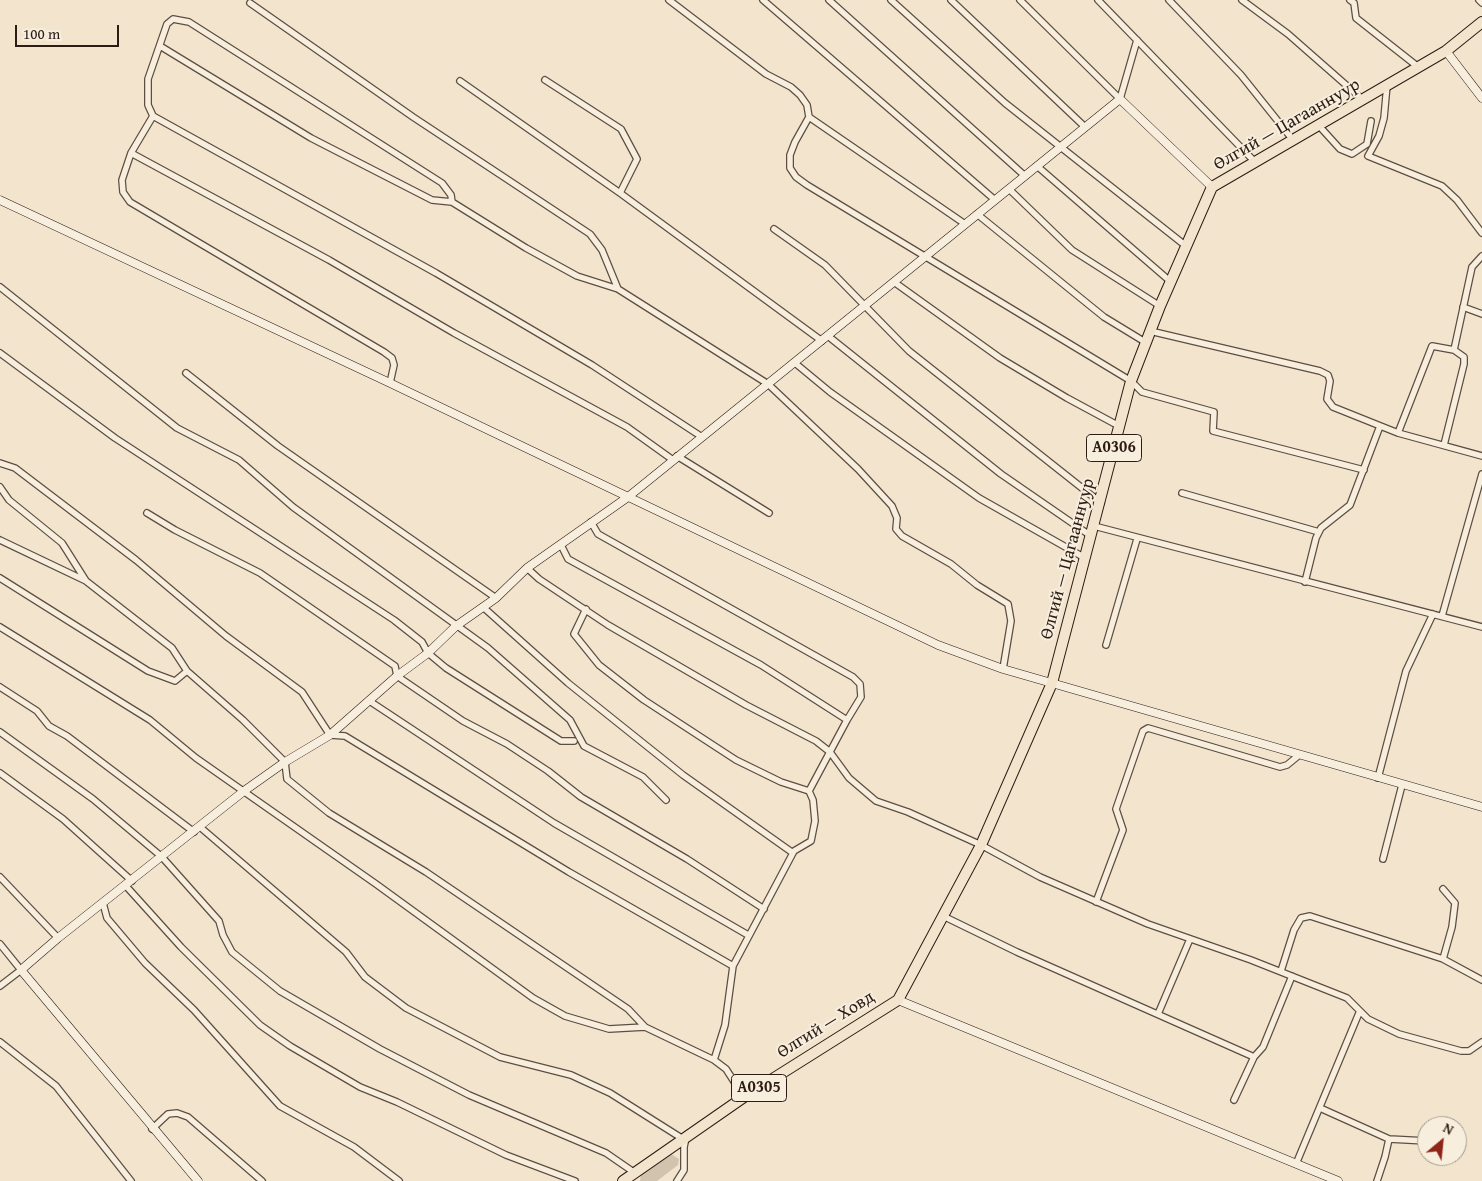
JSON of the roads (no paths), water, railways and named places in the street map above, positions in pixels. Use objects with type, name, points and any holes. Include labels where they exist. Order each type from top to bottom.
[{"type":"highway","name":"Өлгий — Цагааннуур","points":[[898,1000],[982,845],[1052,683],[1132,381],[1145,342],[1212,187],[1256,163],[1417,66],[1446,51],[1482,22]]},
{"type":"highway","name":"Өлгий — Ховд","points":[[623,1181],[744,1097],[898,1000]]},
{"type":"street","points":[[668,0],[766,74],[791,87],[807,105],[809,117],[790,155],[790,168],[796,177],[1132,381],[1142,392],[1214,412],[1213,432],[1364,470]]},
{"type":"street","points":[[763,0],[994,200]]},
{"type":"street","points":[[829,0],[1026,176]]},
{"type":"street","points":[[891,0],[1005,103],[1186,246]]},
{"type":"street","points":[[951,0],[1085,127]]},
{"type":"street","points":[[1020,0],[1212,187]]},
{"type":"street","points":[[1098,0],[1256,163]]},
{"type":"street","points":[[1170,0],[1241,75],[1293,140]]},
{"type":"street","points":[[1242,0],[1288,34],[1362,99]]},
{"type":"street","points":[[1350,0],[1354,4],[1356,18],[1417,66]]},
{"type":"street","points":[[1479,0],[1482,3]]},
{"type":"street","points":[[250,3],[413,117],[590,234],[602,250],[618,290]]},
{"type":"street","points":[[452,202],[451,194],[442,183],[189,22],[173,20],[167,24],[148,79],[148,105],[153,116],[436,273],[592,365],[702,437]]},
{"type":"street","points":[[0,986],[244,791],[285,762],[330,735],[398,676],[428,654],[456,626],[496,598],[527,568],[628,497],[1120,99],[1137,40]]},
{"type":"street","points":[[160,46],[311,138],[432,200],[452,202],[577,276],[618,290],[768,384],[858,469],[892,506],[897,518],[896,529],[902,536],[951,564],[977,585],[1008,604],[1011,621],[1003,669]]},
{"type":"street","points":[[1446,51],[1482,98]]},
{"type":"street","points":[[460,80],[825,339],[1001,474],[1092,531],[1137,539],[1482,627]]},
{"type":"street","points":[[545,80],[621,129],[637,159],[620,193]]},
{"type":"street","points":[[1387,85],[1384,118],[1379,136],[1368,156],[1442,186],[1457,200],[1482,233]]},
{"type":"street","points":[[153,116],[131,153],[122,180],[123,192],[130,202],[384,352],[392,358],[394,366],[390,383]]},
{"type":"street","points":[[809,117],[965,224]]},
{"type":"street","points":[[1321,128],[1340,149],[1352,154],[1367,144],[1371,121]]},
{"type":"street","points":[[131,153],[329,260],[454,332],[627,427],[768,514]]},
{"type":"street","points":[[1037,166],[1172,282]]},
{"type":"street","points":[[1009,189],[1072,250],[1160,306]]},
{"type":"street","points":[[0,200],[390,383],[938,645],[1003,669],[1298,756],[1482,807]]},
{"type":"street","points":[[977,214],[1104,316],[1145,342]]},
{"type":"street","points":[[774,229],[824,265],[909,351],[1100,503]]},
{"type":"street","points":[[1454,350],[1472,267],[1482,256]]},
{"type":"street","points":[[894,282],[1000,358],[1119,426]]},
{"type":"street","points":[[0,286],[177,428],[239,460],[293,507],[504,660],[570,720],[584,746],[643,776],[666,800]]},
{"type":"street","points":[[1463,307],[1482,314]]},
{"type":"street","points":[[1150,331],[1320,371],[1328,375],[1330,381],[1327,399],[1333,407],[1398,433],[1482,456]]},
{"type":"street","points":[[1398,433],[1432,346],[1454,350],[1464,357],[1464,364],[1444,445]]},
{"type":"street","points":[[0,353],[124,443],[394,620],[422,642],[428,654],[493,699],[561,741],[574,741]]},
{"type":"street","points":[[795,363],[830,392],[979,498],[1085,558]]},
{"type":"street","points":[[186,373],[278,446],[496,598]]},
{"type":"street","points":[[1305,582],[1319,532],[1330,520],[1350,505],[1380,426]]},
{"type":"street","points":[[0,463],[15,468],[136,560],[226,636],[302,692],[330,735]]},
{"type":"street","points":[[1442,616],[1474,495],[1482,474]]},
{"type":"street","points":[[0,487],[9,500],[62,543],[86,580]]},
{"type":"street","points":[[1182,493],[1319,532]]},
{"type":"street","points":[[1474,495],[1482,497]]},
{"type":"street","points":[[147,513],[175,530],[260,573],[395,666],[398,676],[463,721],[507,744],[548,771],[581,797],[687,859],[764,909]]},
{"type":"street","points":[[591,522],[598,534],[853,677],[860,684],[860,697],[809,791]]},
{"type":"street","points":[[1106,645],[1137,539]]},
{"type":"street","points":[[0,540],[86,580],[172,648],[187,671],[244,720],[285,762],[287,779],[329,813],[441,882],[628,1009],[645,1027],[714,1060],[726,1069],[744,1097]]},
{"type":"street","points":[[561,545],[568,559],[761,665],[847,720]]},
{"type":"street","points":[[527,568],[538,579],[608,625],[746,705],[816,741],[830,752],[849,778],[876,801],[908,812],[982,845],[1040,877],[1148,924],[1281,971],[1346,998],[1368,1020],[1399,1034],[1428,1044],[1469,1051],[1482,1042]]},
{"type":"street","points":[[0,578],[148,671],[175,681],[187,671]]},
{"type":"street","points":[[483,607],[568,683],[683,775],[794,853]]},
{"type":"street","points":[[586,609],[574,634],[599,665],[644,700],[736,760],[781,782],[809,791],[813,800],[815,821],[811,841],[794,853],[748,935],[733,966],[725,1025],[714,1060]]},
{"type":"street","points":[[1378,778],[1406,671],[1433,614]]},
{"type":"street","points":[[0,627],[150,720],[196,758],[533,998],[565,1016],[609,1029],[645,1027]]},
{"type":"street","points":[[0,687],[37,711],[49,726],[67,736],[197,829],[346,952],[365,977],[406,1008],[500,1057],[571,1075],[610,1093],[685,1137],[684,1170],[677,1181]]},
{"type":"street","points":[[370,702],[554,823],[748,935]]},
{"type":"street","points":[[1096,902],[1123,830],[1124,826],[1116,809],[1142,731],[1148,728],[1280,767],[1287,765],[1298,756]]},
{"type":"street","points":[[0,732],[93,798],[162,857],[219,921],[232,952],[280,991],[380,1049],[460,1090],[606,1153],[635,1172]]},
{"type":"street","points":[[330,735],[345,736],[561,867],[733,966]]},
{"type":"street","points":[[0,773],[63,819],[129,883],[181,947],[260,1025],[290,1046],[360,1087],[397,1102],[506,1155],[575,1181]]},
{"type":"street","points":[[1383,858],[1402,785]]},
{"type":"street","points":[[0,877],[58,938]]},
{"type":"street","points":[[1443,889],[1455,903],[1452,927],[1443,959]]},
{"type":"street","points":[[103,903],[107,918],[145,963],[194,1010],[280,1106],[354,1147],[399,1181]]},
{"type":"street","points":[[943,916],[1017,952],[1254,1057]]},
{"type":"street","points":[[1281,971],[1294,930],[1301,918],[1310,916],[1443,959],[1482,980]]},
{"type":"street","points":[[1158,1014],[1190,939]]},
{"type":"street","points":[[0,944],[152,1129],[198,1181]]},
{"type":"street","points":[[1234,1100],[1254,1057],[1263,1048],[1292,976]]},
{"type":"street","points":[[898,1000],[1333,1180]]},
{"type":"street","points":[[1296,1164],[1359,1013]]},
{"type":"street","points":[[0,1042],[56,1086],[131,1181]]},
{"type":"street","points":[[1320,1108],[1389,1139],[1417,1140]]},
{"type":"street","points":[[152,1129],[168,1114],[177,1112],[188,1117],[262,1181]]},
{"type":"street","points":[[1376,1181],[1386,1157],[1389,1139]]}]
